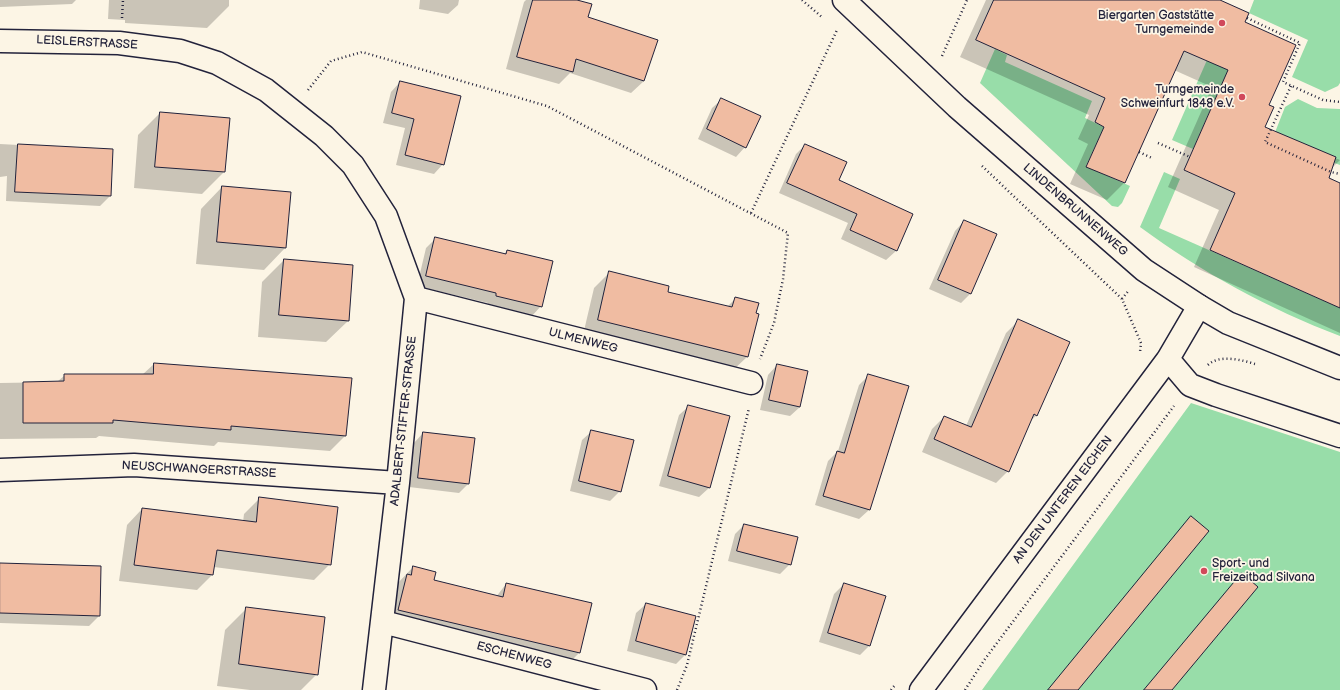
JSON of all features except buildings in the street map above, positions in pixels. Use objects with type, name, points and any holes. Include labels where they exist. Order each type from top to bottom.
[{"type":"street","name":"LINDENBRUNNENWEG","points":[[844,0],[923,76],[1144,270],[1198,306],[1228,323],[1340,368]]},
{"type":"street","name":"LEISLERSTRASSE","points":[[0,41],[120,43],[180,51],[217,63],[266,90],[324,136],[353,165]]},
{"type":"street","name":"ADALBERT-STIFTER-STRASSE","points":[[353,165],[386,216],[416,298],[398,483],[374,690]]},
{"type":"street","name":"ULMENWEG","points":[[416,298],[751,383]]},
{"type":"street","name":"AN DEN UNTEREN EICHEN","points":[[921,690],[1168,359],[1198,306]]},
{"type":"street","points":[[1168,359],[1190,385],[1340,436]]},
{"type":"street","name":"NEUSCHWANGERSTRASSE","points":[[0,470],[134,465],[398,483]]},
{"type":"street","name":"ESCHENWEG","points":[[383,622],[645,690]]},
{"type":"path","points":[[941,58],[967,0]]},
{"type":"path","points":[[1247,18],[1300,43],[1283,82],[1323,100],[1340,101]]},
{"type":"path","points":[[751,213],[838,29]]},
{"type":"path","points":[[291,110],[331,61],[362,52],[547,106],[788,233],[783,279],[774,323],[751,383],[751,400],[710,574],[687,665],[677,690]]},
{"type":"path","points":[[1291,86],[1265,142],[1330,172],[1340,174]]},
{"type":"path","points":[[1158,143],[1190,157]]},
{"type":"path","points":[[1139,152],[1152,158]]},
{"type":"path","points":[[1122,299],[1141,343],[1168,359]]},
{"type":"path","points":[[965,690],[985,659],[1190,385],[1210,363],[1228,359],[1244,360],[1258,365]]},
{"type":"green space","points":[[1254,0],[1340,0],[1340,83],[1338,86],[1325,92],[1292,77],[1308,40],[1249,13]]},
{"type":"green space","points":[[995,49],[1007,55],[1005,62],[1092,101],[1085,118],[1104,127],[1086,166],[1130,186],[1122,203],[1118,207],[1112,206],[980,83]]},
{"type":"green space","points":[[1207,60],[1237,74],[1222,83],[1193,149],[1172,140]]},
{"type":"green space","points":[[1298,99],[1317,108],[1340,109],[1340,165],[1272,140],[1285,107]]},
{"type":"green space","points":[[1164,172],[1180,179],[1159,228],[1340,308],[1340,336],[1287,314],[1236,288],[1187,259],[1140,227]]},
{"type":"green space","name":"Sport- und Freizeitbad Silvana","points":[[1191,403],[1340,452],[1340,690],[982,690]]},
{"type":"place","name":"Biergarten Gaststätte Turngemeinde","points":[[1222,23]]},
{"type":"place","name":"Turngemeinde Schweinfurt 1848 e.V.","points":[[1242,97]]},
{"type":"place","name":"Sport- und Freizeitbad Silvana","points":[[1204,571]]}]
